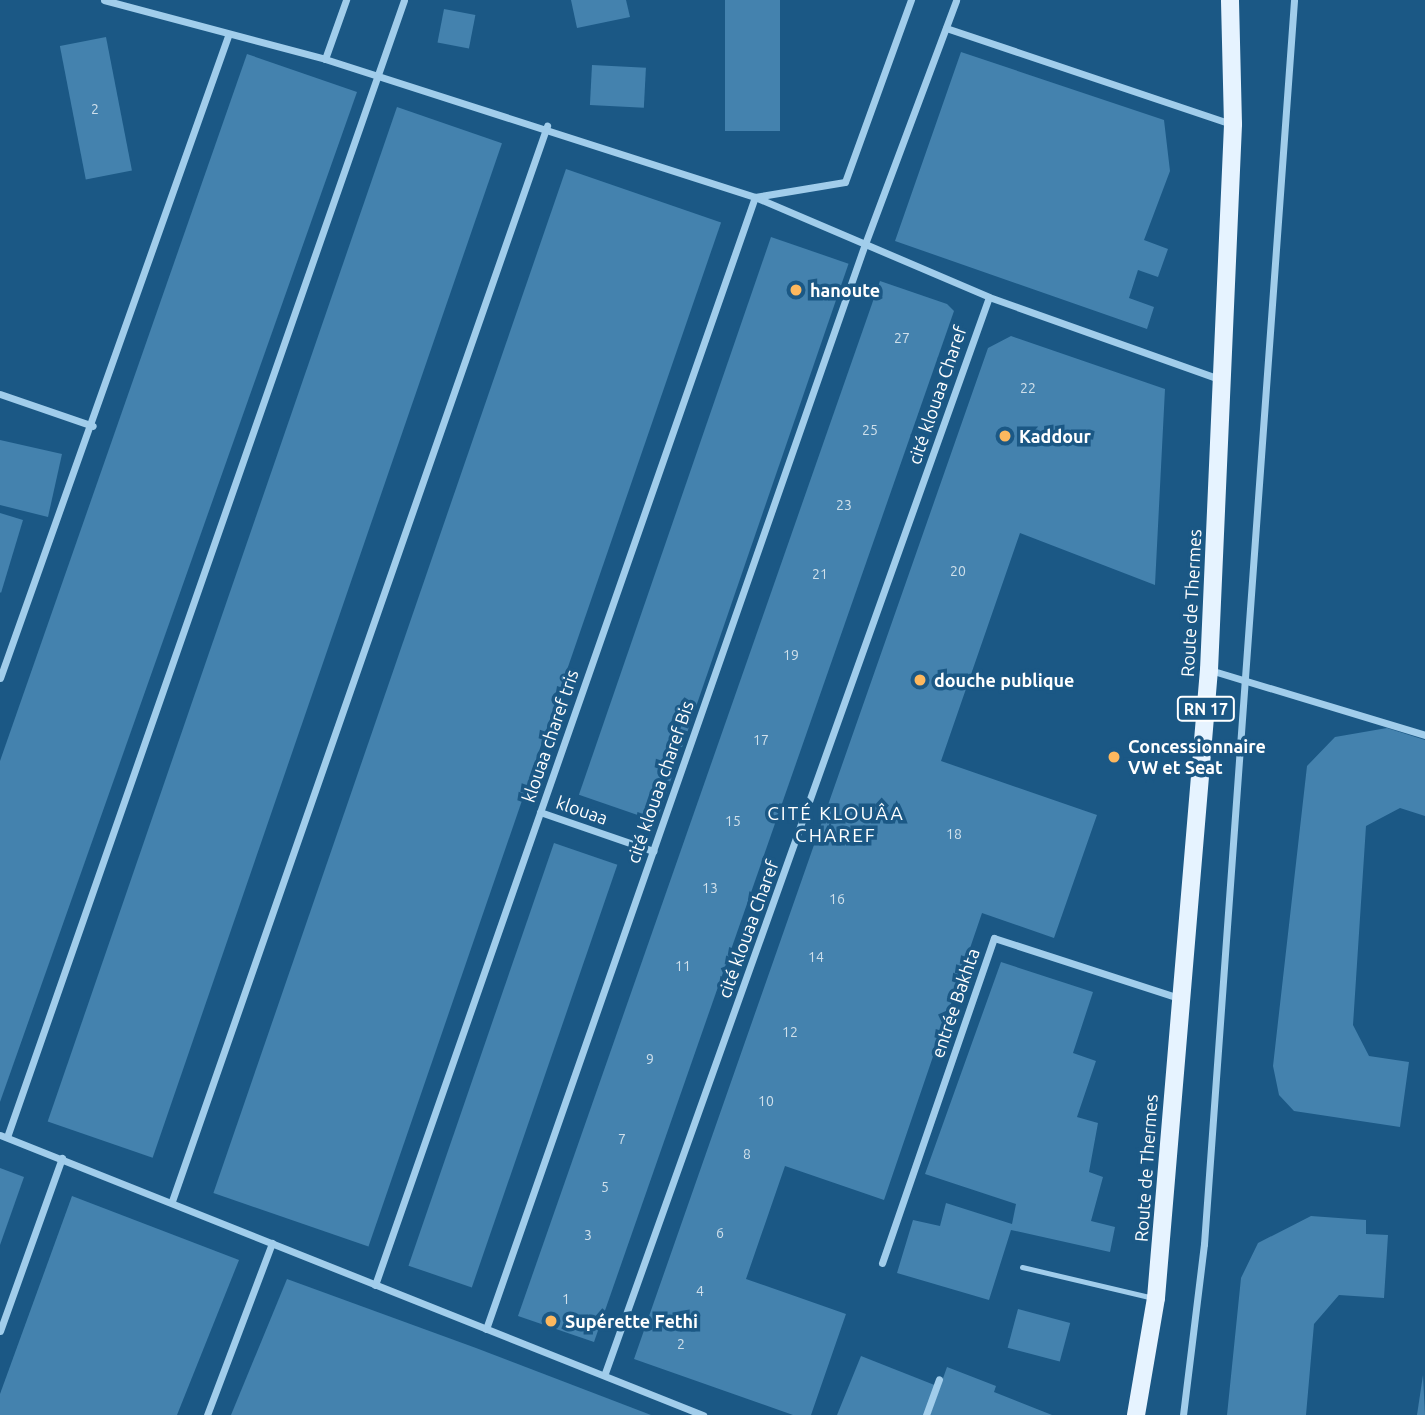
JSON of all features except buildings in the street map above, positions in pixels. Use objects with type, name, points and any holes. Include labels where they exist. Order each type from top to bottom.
[{"type":"main road","name":"Route de Thermes","points":[[1136,1415],[1156,1298],[1209,670],[1233,124],[1230,0]]},
{"type":"street","points":[[104,0],[228,36],[325,59],[547,127],[755,197],[989,297],[1222,380]]},
{"type":"street","points":[[325,59],[346,0]]},
{"type":"street","points":[[404,0],[4,1136],[172,1201],[486,1329],[605,1373],[690,1413],[703,1415]]},
{"type":"street","points":[[755,197],[845,182],[911,0]]},
{"type":"street","name":"cité klouaa charef Bis","points":[[486,1329],[865,244],[956,0]]},
{"type":"street","points":[[1183,1415],[1204,1244],[1247,681],[1294,0]]},
{"type":"street","points":[[946,28],[1233,124]]},
{"type":"street","points":[[0,678],[93,426],[228,36]]},
{"type":"street","points":[[172,1201],[547,127]]},
{"type":"street","name":"klouaa charef tris","points":[[375,1285],[755,197]]},
{"type":"street","name":"cité klouaa Charef","points":[[605,1373],[989,297]]},
{"type":"street","points":[[0,394],[93,426]]},
{"type":"street","points":[[1209,670],[1425,735]]},
{"type":"street","name":"klouaa","points":[[540,812],[653,852]]},
{"type":"street","name":"entrée Bakhta","points":[[882,1263],[994,938],[1180,998]]},
{"type":"street","points":[[0,1331],[62,1158]]},
{"type":"street","points":[[207,1415],[272,1243]]},
{"type":"street","points":[[926,1415],[939,1378]]},
{"type":"lane","points":[[1022,1267],[1156,1298]]},
{"type":"place","name":"hanoute","points":[[796,290]]},
{"type":"place","name":"Kaddour","points":[[1005,436]]},
{"type":"place","name":"douche publique","points":[[920,680]]},
{"type":"place","name":"Concessionnaire VW et Seat","points":[[1114,757]]},
{"type":"place","name":"Supérette Fethi","points":[[551,1321]]},
{"type":"district","name":"CITÉ KLOUÂA CHAREF","points":[[836,825]]}]
